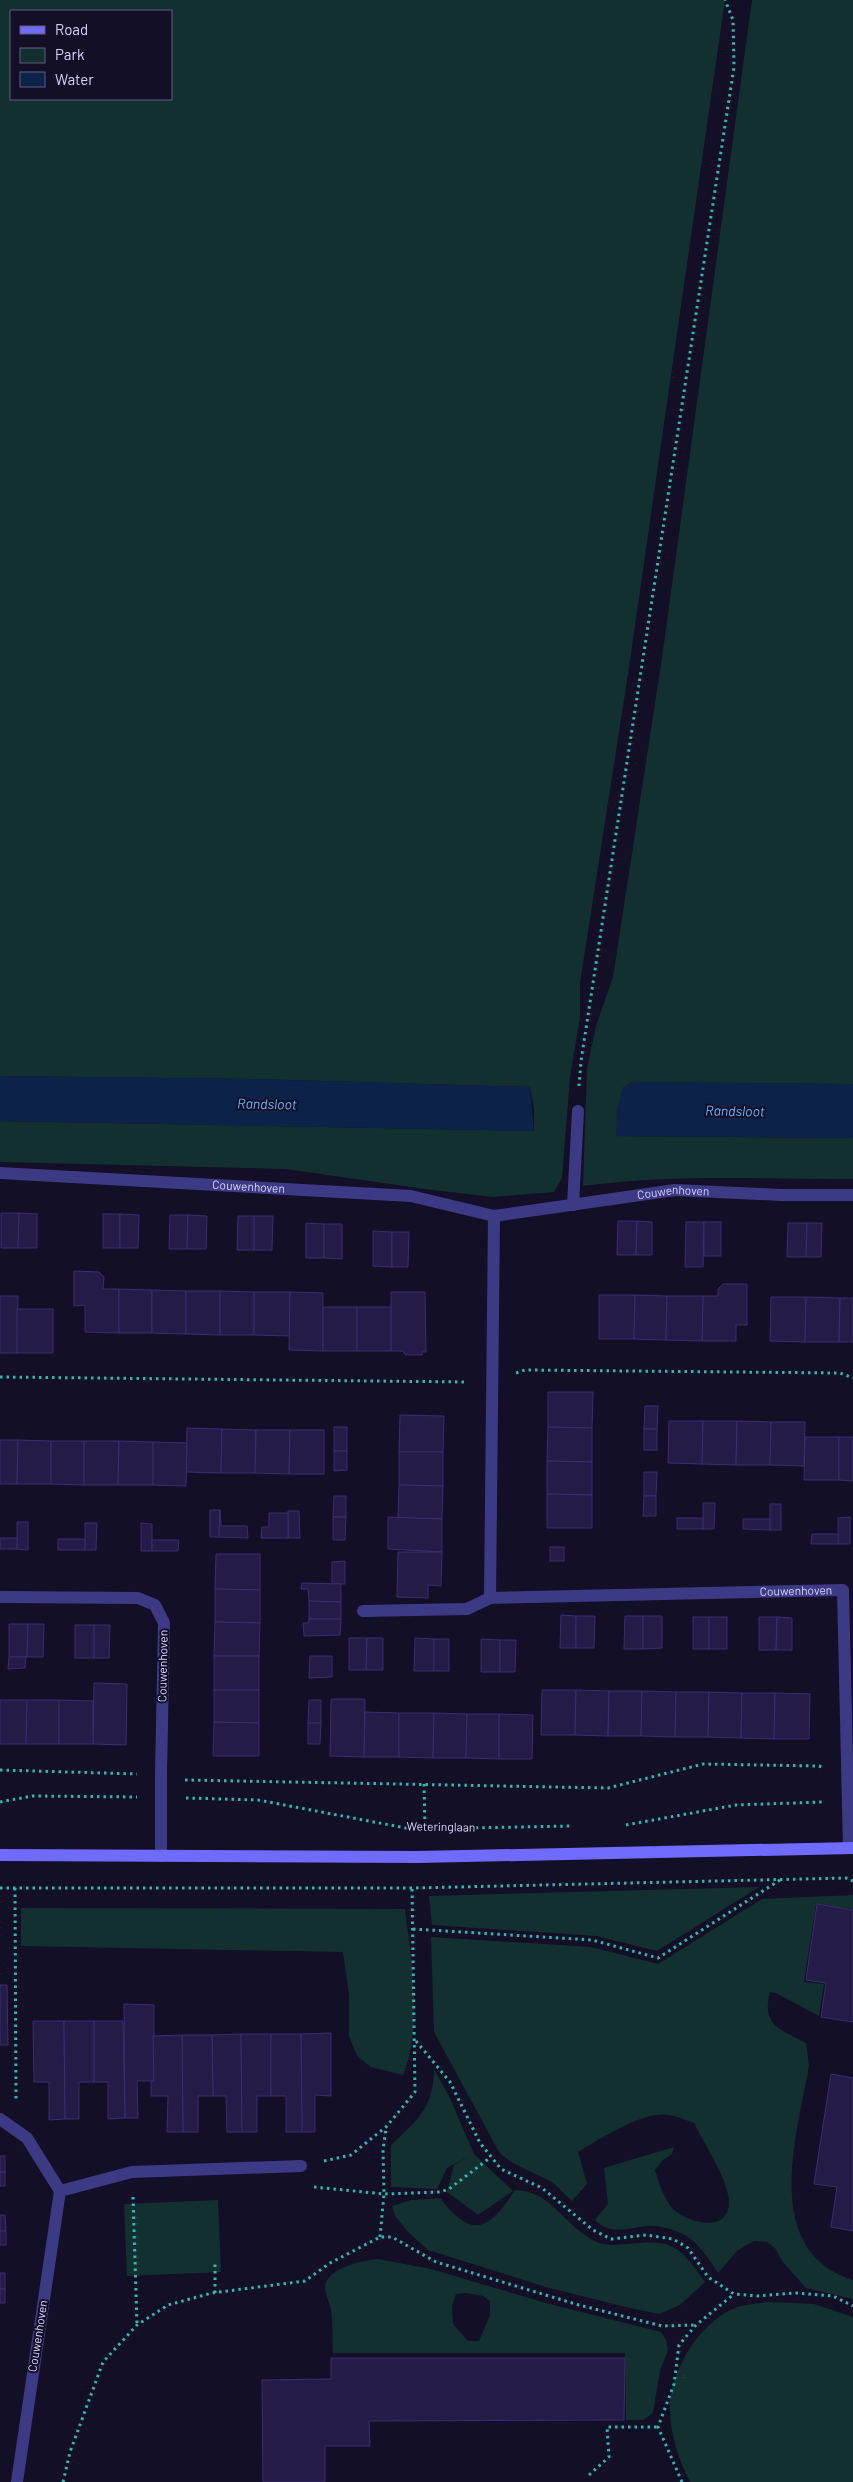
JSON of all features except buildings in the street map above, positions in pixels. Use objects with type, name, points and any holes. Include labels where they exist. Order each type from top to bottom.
[{"type":"street","points":[[573,1205],[578,1111]]},
{"type":"street","name":"Couwenhoven","points":[[0,1173],[411,1196],[494,1216],[675,1190],[781,1195],[853,1195]]},
{"type":"street","points":[[490,1598],[490,1383],[494,1216]]},
{"type":"street","name":"Couwenhoven","points":[[363,1611],[468,1609],[490,1598],[843,1590],[846,1782],[851,1848]]},
{"type":"street","name":"Couwenhoven","points":[[0,1596],[138,1598],[155,1605],[164,1623],[160,1774],[162,1856]]},
{"type":"street","points":[[0,1855],[412,1857],[851,1848]]},
{"type":"street","points":[[4,2122],[27,2138],[60,2191],[132,2172],[301,2166]]},
{"type":"street","name":"Couwenhoven","points":[[16,2482],[60,2191]]},
{"type":"path","points":[[578,1111],[581,1061],[734,67],[733,20],[725,0]]},
{"type":"path","points":[[0,1377],[490,1383],[525,1370],[840,1373],[853,1378]]},
{"type":"path","points":[[0,1770],[160,1774],[182,1780],[608,1788],[702,1764],[819,1766],[846,1782]]},
{"type":"path","points":[[424,1784],[425,1828]]},
{"type":"path","name":"Weteringlaan","points":[[0,1802],[32,1796],[258,1800],[411,1828],[578,1826]]},
{"type":"path","points":[[616,1826],[736,1805],[847,1801]]},
{"type":"path","points":[[411,1828],[416,2041],[415,2092],[386,2126],[351,2155],[301,2166],[311,2187],[384,2194],[449,2190],[491,2157]]},
{"type":"path","points":[[0,1888],[412,1888],[846,1878],[853,1881]]},
{"type":"path","points":[[412,1929],[592,1940],[658,1958],[781,1880]]},
{"type":"path","points":[[4,2122],[16,2110],[15,1888]]},
{"type":"path","points":[[416,2041],[450,2082],[480,2143],[501,2169],[542,2188],[593,2230],[611,2239],[646,2235],[673,2239],[688,2248],[708,2277],[734,2294],[756,2296],[796,2293],[833,2296],[853,2306]]},
{"type":"path","points":[[380,2236],[384,2194],[383,2150],[386,2126]]},
{"type":"path","points":[[132,2172],[137,2325]]},
{"type":"path","points":[[63,2482],[70,2452],[103,2362],[137,2325],[168,2305],[214,2293],[304,2281],[330,2263],[380,2236],[392,2237],[436,2262],[580,2305],[662,2326],[696,2324]]},
{"type":"path","points":[[214,2293],[215,2261]]},
{"type":"path","points":[[682,2482],[658,2427],[674,2384],[679,2345],[696,2324],[734,2294]]},
{"type":"path","points":[[589,2475],[609,2457],[607,2427],[658,2427]]},
{"type":"green space","points":[[0,0],[725,0],[628,674],[580,983],[580,1017],[570,1077],[562,1178],[554,1192],[493,1197],[286,1169],[0,1162],[0,1121],[534,1131],[534,1108],[530,1087],[250,1079],[0,1076]]},
{"type":"green space","points":[[752,0],[853,0],[853,1084],[632,1082],[617,1136],[853,1138],[853,1179],[684,1179],[617,1182],[583,1186],[587,1068],[596,1026],[613,977],[662,658]]},
{"type":"green space","points":[[759,1887],[657,1951],[596,1936],[432,1925],[429,1896]]},
{"type":"green space","points":[[853,1895],[853,1909],[816,1904],[804,1982],[824,1984],[819,2016],[776,1993],[770,1992],[768,2013],[771,2020],[781,2030],[806,2043],[809,2066],[793,2156],[792,2188],[795,2218],[805,2244],[824,2265],[853,2280],[853,2299],[806,2288],[782,2261],[775,2248],[767,2242],[754,2241],[743,2247],[736,2252],[718,2273],[699,2247],[690,2238],[681,2233],[657,2226],[620,2230],[601,2225],[595,2220],[608,2204],[604,2168],[674,2147],[672,2154],[663,2160],[655,2170],[662,2191],[673,2209],[687,2218],[705,2223],[721,2219],[727,2213],[728,2195],[721,2174],[694,2123],[668,2115],[646,2117],[622,2127],[578,2152],[587,2184],[572,2201],[551,2182],[516,2165],[499,2152],[434,2032],[431,1937],[591,1947],[658,1964],[762,1899]]},
{"type":"green space","points":[[21,1908],[405,1909],[414,1993],[414,2015],[413,2036],[403,2075],[371,2067],[357,2056],[349,2036],[349,1995],[343,1952],[21,1946]]},
{"type":"green space","points":[[434,2069],[449,2096],[474,2154],[513,2191],[478,2215],[447,2192],[454,2165],[471,2155],[447,2168],[437,2189],[391,2187],[391,2145],[422,2112],[431,2094]]},
{"type":"green space","points":[[515,2190],[539,2196],[586,2236],[597,2242],[608,2245],[655,2243],[674,2247],[681,2252],[705,2282],[680,2305],[659,2314],[630,2308],[546,2287],[428,2250],[409,2233],[395,2216],[392,2206],[411,2200],[440,2198],[462,2220],[480,2225],[497,2214]]},
{"type":"green space","points":[[218,2200],[221,2272],[127,2276],[124,2204]]},
{"type":"green space","points":[[378,2259],[431,2269],[546,2303],[661,2332],[666,2340],[668,2350],[660,2371],[653,2413],[643,2420],[626,2420],[625,2353],[333,2353],[331,2310],[325,2290],[327,2280],[347,2266]],"holes":[[[466,2293],[483,2296],[490,2301],[490,2315],[479,2341],[468,2341],[453,2324],[452,2306],[456,2294]]]},
{"type":"green space","points":[[768,2302],[814,2304],[853,2317],[853,2482],[690,2482],[686,2474],[674,2439],[670,2412],[671,2396],[681,2364],[701,2334],[727,2312],[741,2306]]},
{"type":"water","name":"Randsloot","points":[[0,1076],[250,1079],[530,1087],[534,1131],[0,1121]]},
{"type":"water","name":"Randsloot","points":[[632,1082],[853,1084],[853,1138],[616,1136],[617,1109],[623,1087]]}]
